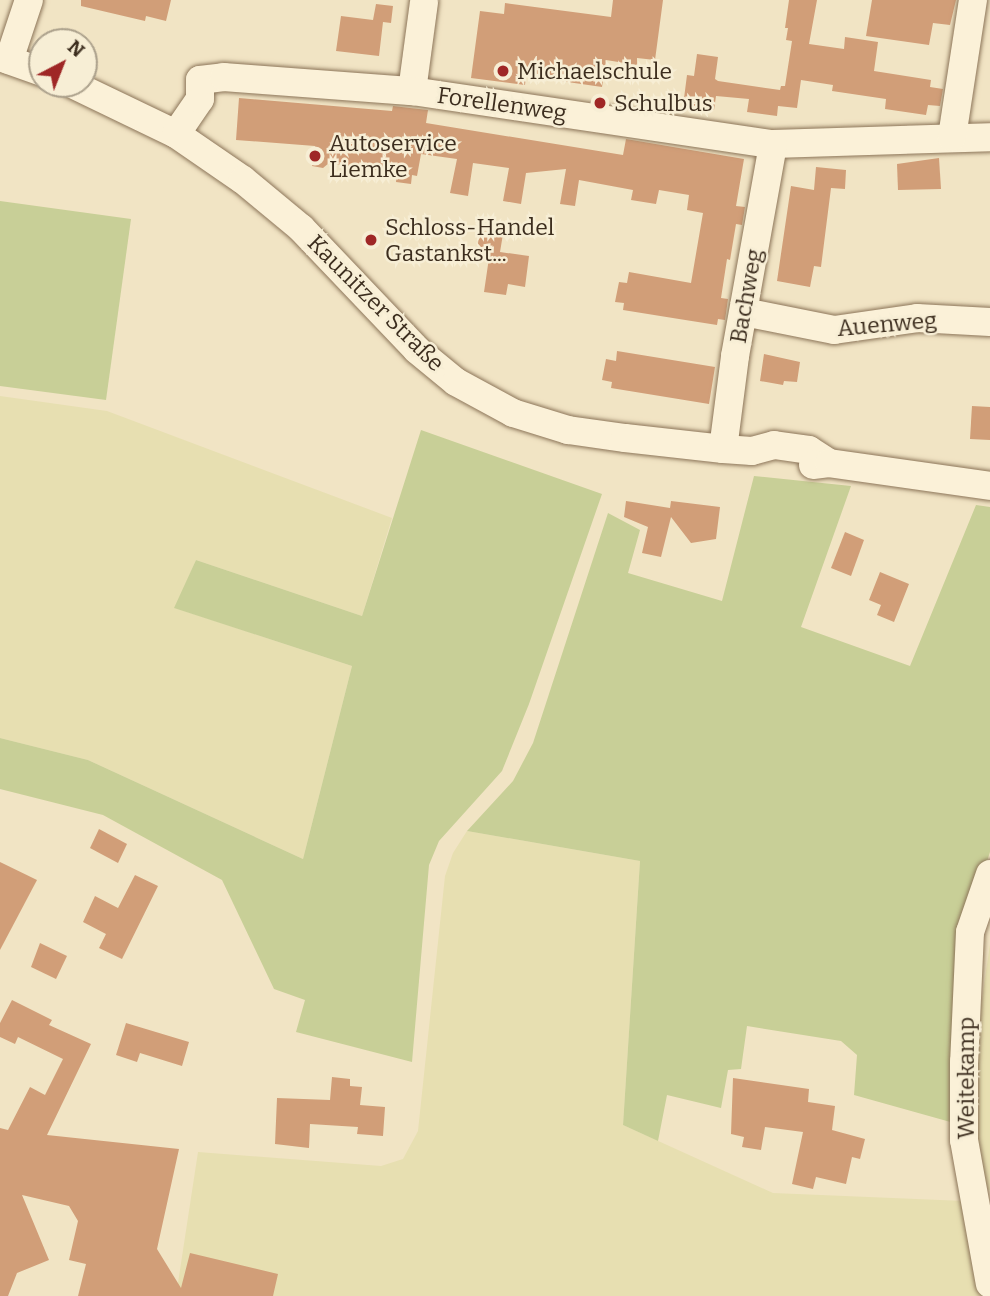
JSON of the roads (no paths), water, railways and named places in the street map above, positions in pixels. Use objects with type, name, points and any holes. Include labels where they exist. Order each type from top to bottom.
[{"type":"street","points":[[28,67],[4,58],[29,0]]},
{"type":"street","points":[[952,137],[973,0]]},
{"type":"street","points":[[412,91],[424,2]]},
{"type":"street","name":"Forellenweg","points":[[176,134],[200,99],[200,80],[224,77],[412,91],[773,144],[990,136]]},
{"type":"street","name":"Kaunitzer Straße","points":[[98,96],[176,134],[243,180],[301,228],[417,350],[456,382],[513,413],[568,430],[752,451],[772,461],[808,465],[830,463],[990,486]]},
{"type":"street","name":"Bachweg","points":[[723,449],[773,144]]},
{"type":"street","name":"Auenweg","points":[[744,312],[834,330],[916,317],[990,322]]},
{"type":"street","name":"Weitekamp","points":[[990,874],[970,932],[964,1140],[990,1284]]},
{"type":"place","name":"Michaelschule","points":[[503,71]]},
{"type":"place","name":"Schulbus","points":[[600,103]]},
{"type":"place","name":"Autoservice Liemke","points":[[315,156]]},
{"type":"place","name":"Schloss-Handel Gastankst...","points":[[371,240]]}]
